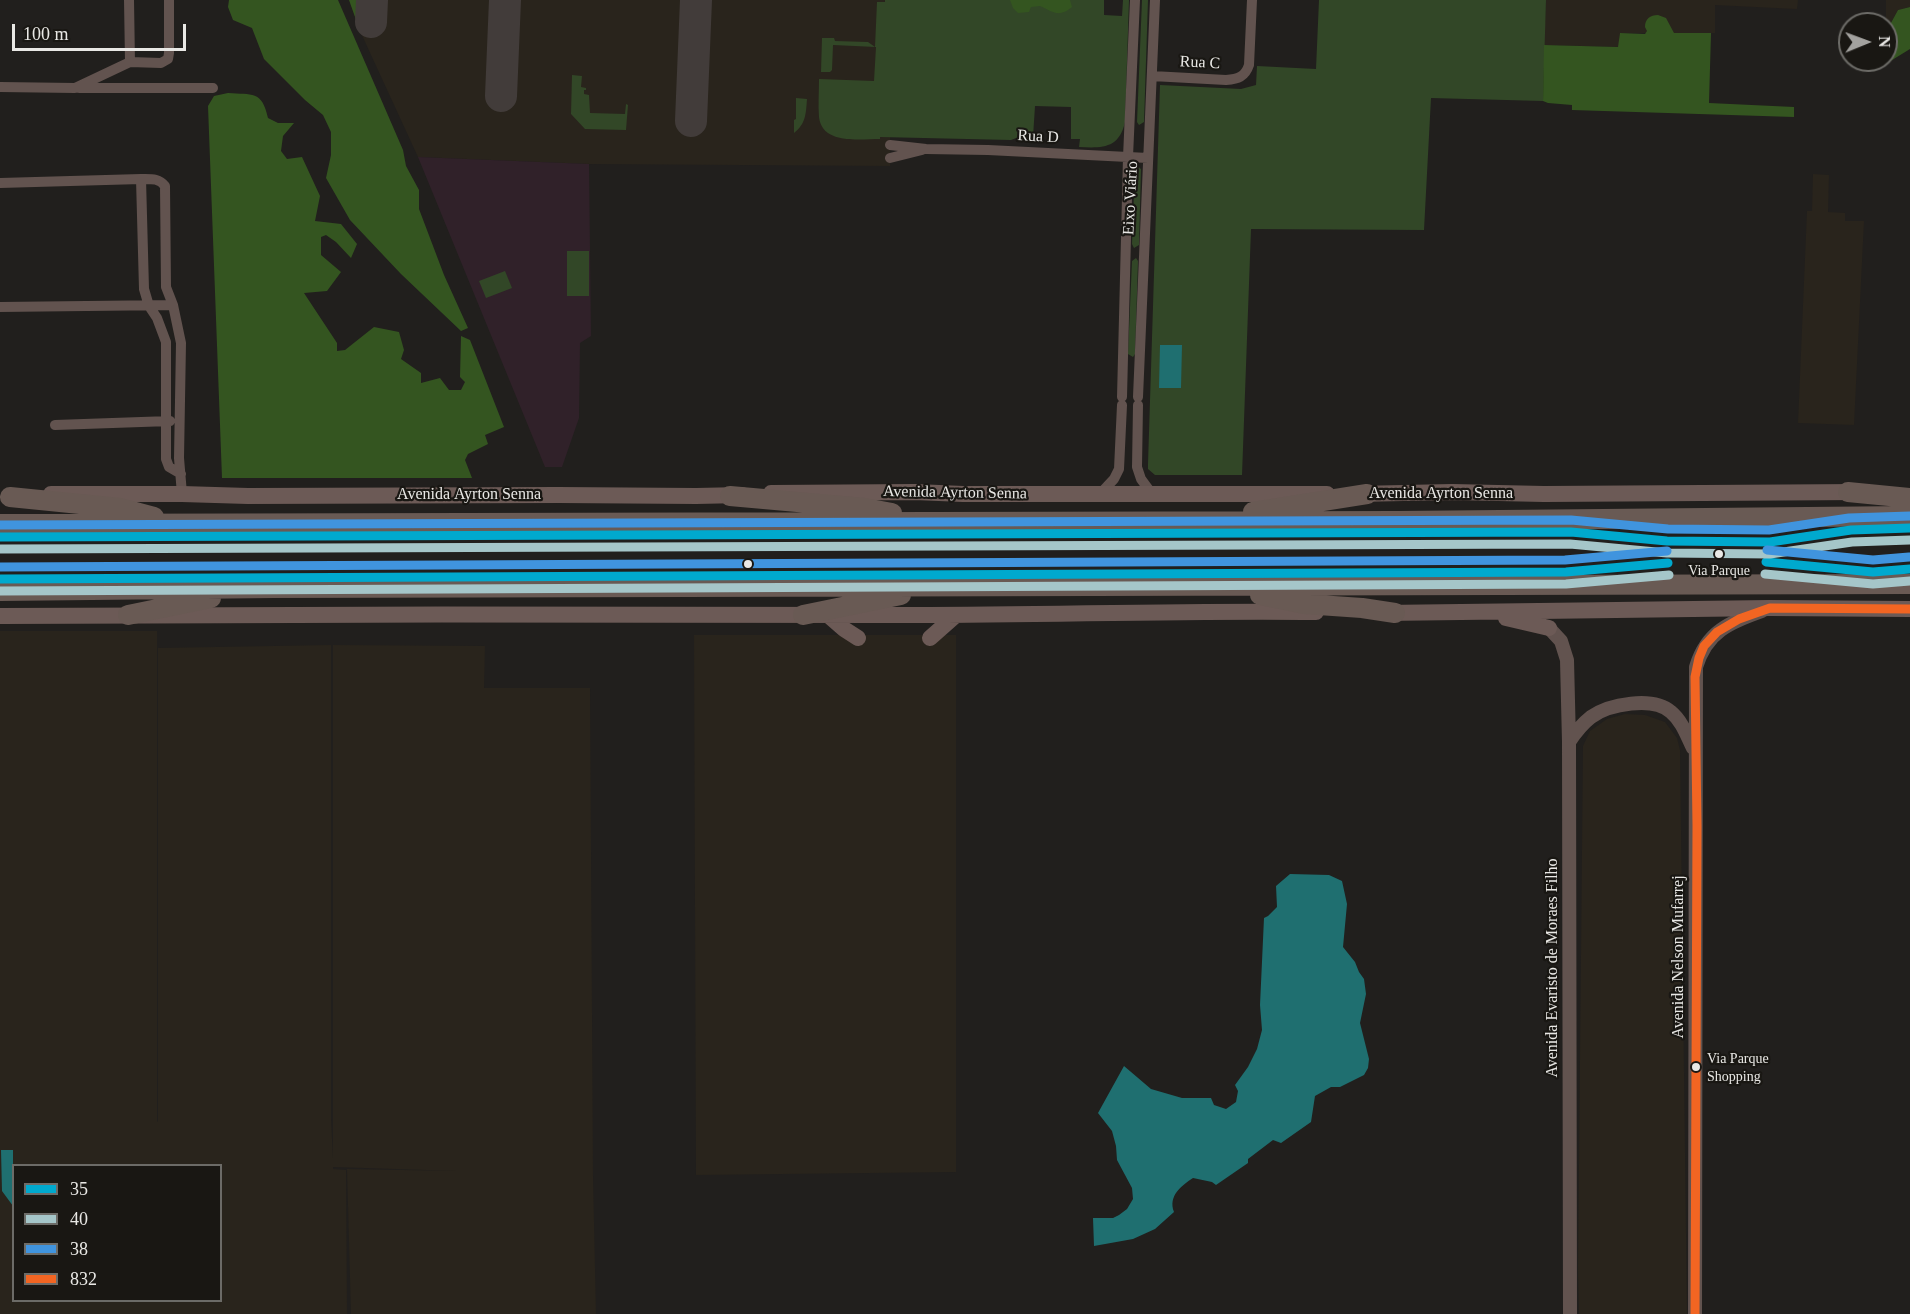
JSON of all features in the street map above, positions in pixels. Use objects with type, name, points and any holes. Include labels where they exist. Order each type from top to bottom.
[{"type":"highway","name":"Avenida Ayrton Senna","points":[[5,497],[44,494],[730,496],[796,492],[1544,494],[1910,491]]},
{"type":"highway","points":[[1848,492],[1910,498]]},
{"type":"highway","points":[[1200,521],[1367,494]]},
{"type":"highway","points":[[730,496],[886,511],[911,521]]},
{"type":"highway","points":[[5,497],[120,508],[180,524]]},
{"type":"highway","name":"Avenida Ayrton Senna","points":[[0,524],[1200,521],[1910,516]]},
{"type":"highway","points":[[0,591],[274,588],[1910,584]]},
{"type":"highway","points":[[1219,586],[1304,604],[1395,613]]},
{"type":"highway","points":[[803,615],[943,587]]},
{"type":"highway","points":[[128,615],[274,588]]},
{"type":"highway","points":[[0,616],[956,615],[1223,611],[1395,613],[1770,608],[1910,609]]},
{"type":"highway","points":[[1482,612],[1549,628]]},
{"type":"highway","points":[[828,615],[858,638]]},
{"type":"highway","points":[[930,638],[956,615]]},
{"type":"street","points":[[129,0],[130,62]]},
{"type":"street","points":[[75,88],[130,62],[161,63],[168,59],[169,0]]},
{"type":"street","name":"Eixo Viário","points":[[1100,494],[1114,479],[1121,460],[1128,157],[1135,0]]},
{"type":"street","name":"Eixo Viário","points":[[1152,494],[1141,479],[1136,460],[1155,0]]},
{"type":"street","name":"Rua C","points":[[1152,76],[1226,80],[1236,79],[1245,73],[1249,65],[1252,0]]},
{"type":"street","points":[[0,87],[213,88]]},
{"type":"street","points":[[1130,132],[1149,132]]},
{"type":"street","name":"Rua D","points":[[890,145],[926,149],[1148,158]]},
{"type":"street","name":"Rua D","points":[[890,158],[926,149]]},
{"type":"street","points":[[141,179],[144,290],[149,306],[158,318],[166,342],[166,459],[169,467],[181,474]]},
{"type":"street","points":[[0,183],[155,179],[162,181],[165,186],[166,287],[181,344],[179,421],[182,494]]},
{"type":"street","points":[[0,307],[172,305]]},
{"type":"street","points":[[55,425],[179,421]]},
{"type":"street","points":[[1121,460],[1136,460]]},
{"type":"street","name":"Avenida Nelson Mufarrej","points":[[1695,1314],[1695,677],[1699,658],[1711,638],[1722,628],[1739,619],[1770,608]]},
{"type":"street","name":"Avenida Evaristo de Moraes Filho","points":[[1549,628],[1561,640],[1566,660],[1569,742],[1570,1314]]},
{"type":"street","points":[[1569,742],[1576,732],[1597,714],[1645,702],[1671,711],[1678,718],[1696,753]]},
{"type":"shaded area","points":[[349,0],[885,0],[880,137],[890,137],[890,166],[589,164],[418,157],[360,31]]},
{"type":"shaded area","points":[[1546,0],[1798,0],[1797,9],[1715,5],[1715,33],[1620,33],[1619,47],[1544,45]]},
{"type":"shaded area","points":[[1886,0],[1910,0],[1910,7],[1897,12],[1886,12]]},
{"type":"shaded area","points":[[418,157],[589,164],[591,336],[580,343],[579,418],[562,467],[545,467]]},
{"type":"shaded area","points":[[1813,174],[1829,175],[1828,212],[1845,213],[1845,221],[1864,221],[1854,425],[1798,423],[1807,211],[1812,211]]},
{"type":"shaded area","points":[[0,631],[157,631],[157,1122],[158,648],[331,645],[331,1119],[333,1159],[333,645],[485,646],[484,688],[590,688],[596,1314],[351,1314],[347,1169],[458,1171],[333,1167],[333,1169],[346,1170],[347,1314],[0,1314]]},
{"type":"shaded area","points":[[694,635],[956,635],[956,1172],[696,1175]]},
{"type":"shaded area","points":[[1625,714],[1645,715],[1665,722],[1677,738],[1680,750],[1687,1314],[1579,1314],[1583,746],[1590,731],[1607,719]]},
{"type":"green space","points":[[229,0],[338,0],[403,150],[406,166],[419,190],[419,209],[444,275],[468,328],[461,331],[401,274],[350,220],[326,178],[331,155],[331,132],[323,115],[264,59],[252,28],[233,20],[228,7]]},
{"type":"green space","points":[[349,0],[358,0],[362,8],[365,21],[360,31]]},
{"type":"green space","points":[[885,0],[1104,0],[1104,15],[1122,16],[1123,0],[1129,0],[1125,122],[1119,137],[1102,147],[1079,147],[1080,139],[1071,139],[1071,107],[1035,106],[1033,137],[1019,137],[1011,140],[880,137],[880,139],[862,140],[834,136],[822,126],[819,117],[819,79],[874,81],[877,2],[885,2]]},
{"type":"green space","points":[[1010,0],[1070,0],[1072,7],[1060,13],[1040,6],[1031,7],[1029,12],[1018,13]]},
{"type":"green space","points":[[1142,0],[1148,0],[1144,122],[1139,125],[1137,122]]},
{"type":"green space","points":[[1319,0],[1546,0],[1543,101],[1431,98],[1424,230],[1251,229],[1242,475],[1155,475],[1148,469],[1148,464],[1160,85],[1241,89],[1256,85],[1257,66],[1316,69]]},
{"type":"green space","points":[[1910,7],[1910,49],[1898,56],[1897,12]]},
{"type":"green space","points":[[1658,15],[1666,18],[1674,33],[1711,33],[1709,103],[1794,107],[1794,117],[1572,110],[1572,105],[1543,101],[1544,45],[1618,47],[1620,33],[1645,34],[1647,20]]},
{"type":"green space","points":[[822,38],[834,38],[835,41],[868,42],[875,47],[833,45],[832,70],[821,72]]},
{"type":"green space","points":[[572,75],[582,76],[581,87],[586,88],[584,94],[589,95],[590,113],[625,114],[626,104],[628,105],[626,130],[585,129],[571,114]]},
{"type":"green space","points":[[228,93],[255,96],[263,103],[268,118],[278,123],[294,123],[283,136],[281,151],[287,159],[302,157],[320,196],[315,221],[341,224],[357,244],[351,258],[326,235],[321,237],[321,255],[341,272],[327,291],[304,293],[337,343],[337,351],[345,350],[374,327],[399,332],[404,350],[401,359],[421,373],[421,383],[440,378],[449,390],[461,390],[465,382],[460,377],[461,336],[470,340],[504,427],[485,435],[488,444],[468,454],[465,460],[472,478],[222,478],[208,106],[214,96]]},
{"type":"green space","points":[[796,98],[807,99],[803,122],[794,133],[794,120],[796,119]]},
{"type":"green space","points":[[1137,166],[1141,169],[1139,245],[1134,248],[1132,244],[1135,169]]},
{"type":"green space","points":[[567,251],[589,251],[589,296],[567,296]]},
{"type":"green space","points":[[1136,258],[1138,261],[1135,354],[1133,357],[1128,354],[1132,261]]},
{"type":"green space","points":[[505,271],[512,288],[486,298],[479,281]]},
{"type":"water","points":[[1160,345],[1182,345],[1181,388],[1159,388]]},
{"type":"water","points":[[1290,874],[1329,875],[1342,881],[1347,904],[1343,947],[1355,962],[1364,979],[1366,994],[1360,1023],[1369,1059],[1368,1068],[1364,1075],[1340,1087],[1331,1087],[1315,1096],[1311,1122],[1281,1143],[1273,1140],[1248,1159],[1248,1163],[1216,1185],[1193,1178],[1188,1181],[1174,1196],[1174,1212],[1155,1229],[1133,1239],[1094,1246],[1093,1218],[1113,1218],[1127,1209],[1133,1199],[1132,1188],[1117,1160],[1112,1131],[1098,1113],[1124,1066],[1151,1089],[1182,1098],[1211,1098],[1214,1105],[1226,1109],[1236,1102],[1238,1091],[1235,1085],[1257,1049],[1262,1030],[1260,1005],[1264,918],[1277,907],[1276,886]]},
{"type":"water","points":[[1,1150],[13,1150],[12,1205],[2,1191]]},
{"type":"taxiway","points":[[371,22],[372,0]]},
{"type":"taxiway","points":[[501,96],[505,0]]},
{"type":"taxiway","points":[[691,121],[696,0]]},
{"type":"transit line","name":"38","points":[[0,525],[1571,520],[1668,529],[1769,530],[1849,518],[1910,516]]},
{"type":"transit line","name":"35","points":[[0,537],[1571,532],[1667,541],[1770,542],[1851,530],[1910,528]]},
{"type":"transit line","name":"40","points":[[0,549],[1570,544],[1667,553],[1770,554],[1852,542],[1910,540]]},
{"type":"transit line","name":"38","points":[[1767,550],[1873,560],[1909,557]]},
{"type":"transit line","name":"38","points":[[0,567],[1565,560],[1667,551]]},
{"type":"transit line","name":"35","points":[[1766,562],[1873,572],[1910,569]]},
{"type":"transit line","name":"35","points":[[0,579],[1566,572],[1668,563]]},
{"type":"transit line","name":"40","points":[[1765,574],[1873,584],[1910,581]]},
{"type":"transit line","name":"40","points":[[0,591],[1566,584],[1669,575]]},
{"type":"transit line","name":"832","points":[[1695,1314],[1697,826],[1695,677],[1699,658],[1704,646],[1717,632],[1739,619],[1770,608],[1910,609]]},
{"type":"place","name":"Via Parque","points":[[1719,554]]},
{"type":"place","name":"Via Parque Shopping","points":[[1696,1067]]}]
